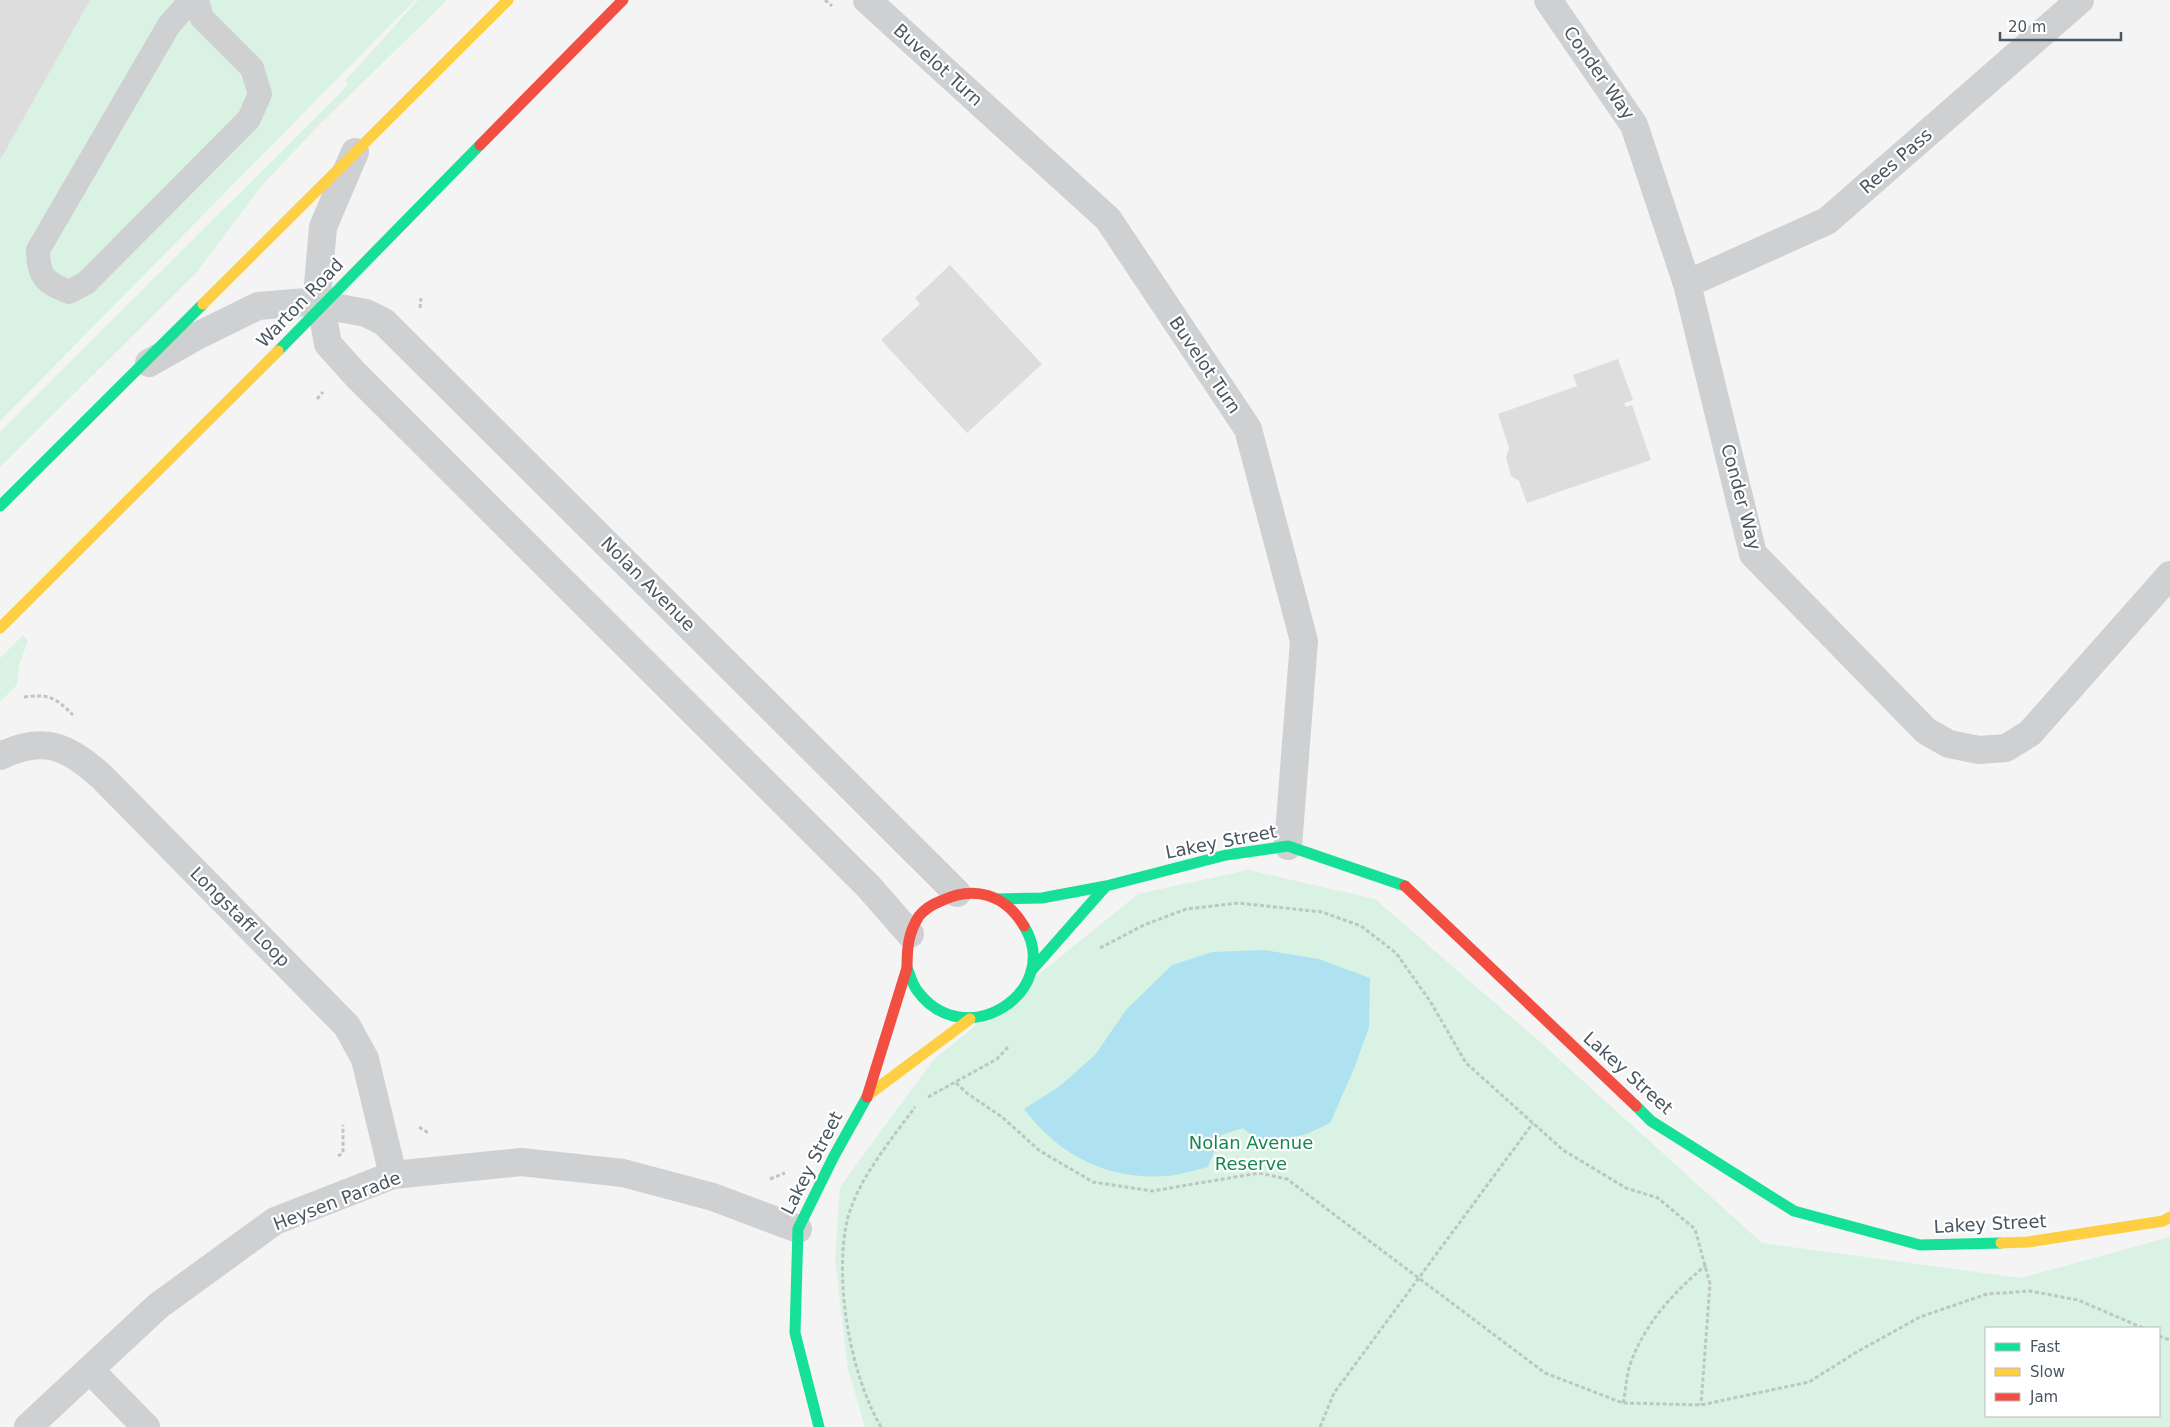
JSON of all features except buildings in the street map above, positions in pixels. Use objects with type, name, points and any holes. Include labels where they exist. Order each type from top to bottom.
[{"type":"street","points":[[0,506],[508,0]]},
{"type":"street","name":"Warton Road","points":[[0,628],[245,384],[623,0]]},
{"type":"street","name":"Buvelot Turn","points":[[867,0],[1108,219],[1248,429],[1304,641],[1288,846]]},
{"type":"street","name":"Conder Way","points":[[1548,0],[1634,125],[1687,284],[1753,554],[1926,731],[1949,744],[1979,750],[2006,748],[2030,733],[2170,575]]},
{"type":"street","name":"Rees Pass","points":[[1687,284],[1827,221],[2080,0]]},
{"type":"street","points":[[355,152],[323,227],[317,296],[321,305],[328,344],[355,374],[869,887],[910,934]]},
{"type":"street","name":"Nolan Avenue","points":[[139,368],[195,337],[258,306],[307,302],[366,313],[384,322],[957,893]]},
{"type":"street","name":"Longstaff Loop","points":[[0,756],[14,749],[36,745],[58,747],[84,760],[347,1026],[365,1059],[393,1175]]},
{"type":"street","name":"Lakey Street","points":[[998,899],[1042,898],[1106,886],[1226,855],[1288,846],[1405,886],[1651,1121],[1794,1211],[1920,1245],[2028,1242],[2163,1221],[2170,1217]]},
{"type":"street","name":"Lakey Street","points":[[1031,971],[1106,886]]},
{"type":"street","name":"Lakey Street","points":[[820,1427],[795,1333],[798,1229],[834,1156],[868,1095],[907,968],[907,946],[910,934],[920,915],[930,906],[957,893],[979,893],[998,899],[1016,912],[1030,935],[1032,949],[1031,971],[1026,986],[1004,1008],[984,1017],[970,1019],[949,1015],[930,1005],[915,988],[907,968]]},
{"type":"street","name":"Lakey Street","points":[[868,1095],[970,1019]]},
{"type":"street","name":"Heysen Parade","points":[[28,1427],[158,1306],[276,1221],[393,1175],[521,1162],[623,1173],[713,1197],[798,1229]]},
{"type":"street","points":[[90,1370],[146,1427]]},
{"type":"lane","points":[[197,0],[202,18],[252,68],[260,94],[249,119],[86,283],[68,292],[50,284],[38,266],[38,250],[169,25],[185,6],[197,0]]},
{"type":"path","points":[[825,0],[832,6]]},
{"type":"path","points":[[420,313],[421,298]]},
{"type":"path","points":[[1067,930],[1073,938],[1094,951],[1144,925],[1186,909],[1238,903],[1322,912],[1361,926],[1396,953],[1430,1001],[1466,1063],[1533,1124],[1562,1150],[1626,1188],[1658,1198],[1695,1229],[1710,1284],[1700,1405]]},
{"type":"path","points":[[925,1099],[997,1059],[1010,1045]]},
{"type":"path","points":[[956,1083],[968,1094],[1002,1117],[1040,1151],[1094,1182],[1152,1191],[1259,1173],[1287,1180],[1545,1373],[1624,1403],[1700,1405],[1809,1382],[1854,1353],[1920,1317],[1987,1294],[2030,1291],[2078,1300],[2141,1327]]},
{"type":"path","points":[[881,1427],[871,1410],[853,1358],[841,1277],[846,1230],[848,1220],[869,1173],[918,1102]]},
{"type":"path","points":[[1320,1427],[1334,1393],[1533,1124]]},
{"type":"path","points":[[1624,1403],[1630,1365],[1652,1321],[1679,1288],[1706,1265]]},
{"type":"green space","points":[[0,0],[415,0],[0,421]]},
{"type":"green space","points":[[418,0],[447,0],[320,124],[263,184],[196,273],[0,467],[0,432],[348,85],[345,81]]},
{"type":"green space","points":[[23,635],[28,640],[19,666],[17,685],[0,702],[0,658]]},
{"type":"green space","name":"Nolan Avenue Reserve","points":[[1248,870],[1375,899],[1540,1042],[1762,1243],[2021,1278],[2170,1237],[2170,1427],[865,1427],[848,1369],[835,1260],[840,1187],[933,1060],[1138,894]]},
{"type":"water","points":[[1264,950],[1319,959],[1370,978],[1369,1027],[1354,1069],[1330,1123],[1307,1134],[1262,1144],[1243,1128],[1221,1135],[1208,1167],[1182,1174],[1145,1176],[1124,1174],[1086,1162],[1053,1140],[1024,1109],[1060,1086],[1095,1055],[1126,1010],[1172,965],[1212,952]]},
{"type":"traffic: fast","points":[[278,351],[480,145]]},
{"type":"traffic: fast","points":[[0,506],[203,304]]},
{"type":"traffic: fast","points":[[998,899],[1042,898],[1106,886],[1226,855],[1288,846],[1405,886]]},
{"type":"traffic: fast","points":[[1031,971],[1106,886]]},
{"type":"traffic: fast","points":[[907,968],[916,989],[936,1008],[959,1017],[982,1016],[1003,1007],[1020,992],[1031,973],[1033,950],[1024,926]]},
{"type":"traffic: fast","points":[[819,1427],[795,1333],[798,1229],[834,1156],[867,1097]]},
{"type":"traffic: fast","points":[[1636,1106],[1651,1121],[1794,1211],[1920,1245],[2001,1243]]},
{"type":"traffic: slow","points":[[203,304],[508,0]]},
{"type":"traffic: slow","points":[[0,628],[278,351]]},
{"type":"traffic: slow","points":[[868,1095],[970,1019]]},
{"type":"traffic: slow","points":[[2001,1243],[2028,1242],[2163,1221],[2170,1217]]},
{"type":"traffic: jam","points":[[480,145],[623,0]]},
{"type":"traffic: jam","points":[[1405,886],[1636,1106]]},
{"type":"traffic: jam","points":[[867,1097],[907,968],[910,935],[919,916],[932,905],[953,896],[977,893],[998,900],[1008,906],[1024,926]]}]
